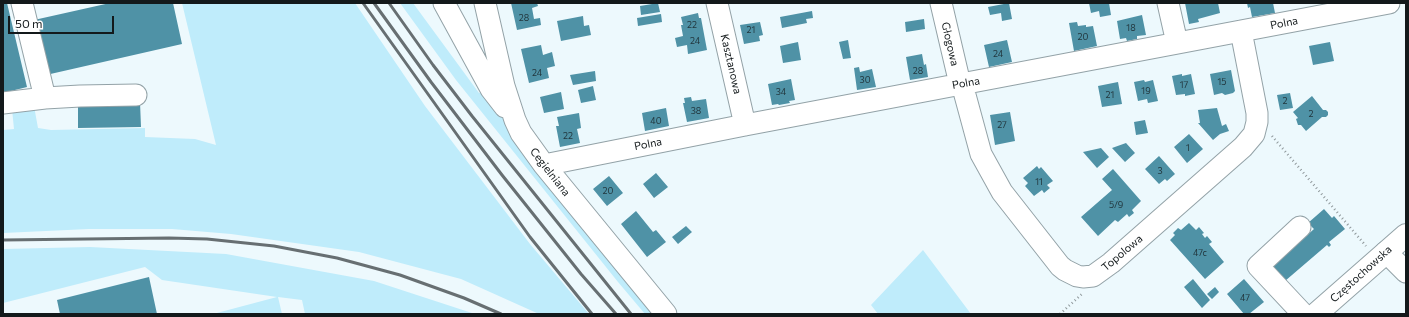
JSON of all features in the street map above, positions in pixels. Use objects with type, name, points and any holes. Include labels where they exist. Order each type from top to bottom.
[{"type":"main road","name":"Częstochowska","points":[[1316,314],[1377,250],[1406,234]]},
{"type":"street","points":[[22,3],[45,98]]},
{"type":"street","points":[[444,3],[491,89],[515,120]]},
{"type":"street","name":"Cegielniana","points":[[486,3],[504,86],[515,120],[521,133],[544,165],[666,314]]},
{"type":"street","name":"Kasztanowa","points":[[717,3],[745,125]]},
{"type":"street","name":"Głogowa","points":[[941,3],[961,84]]},
{"type":"street","points":[[1168,3],[1177,44]]},
{"type":"street","name":"Polna","points":[[544,165],[745,125],[1388,3]]},
{"type":"street","points":[[1241,31],[1258,122]]},
{"type":"street","name":"Topolowa","points":[[961,84],[986,165],[1002,192],[1060,266],[1077,276],[1083,277],[1093,276],[1111,264],[1243,147],[1254,134],[1258,122]]},
{"type":"street","points":[[3,103],[45,98],[136,95]]},
{"type":"street","points":[[1300,227],[1258,266],[1303,314]]},
{"type":"street","points":[[1377,250],[1406,272]]},
{"type":"path","points":[[1258,122],[1377,250]]},
{"type":"path","points":[[1060,314],[1091,285],[1093,276]]},
{"type":"shaded area","points":[[182,3],[355,3],[425,106],[530,244],[589,314],[539,314],[461,279],[359,252],[231,234],[172,229],[89,229],[3,233],[3,130],[14,129],[12,109],[34,106],[38,128],[51,130],[145,128],[145,137],[195,139],[216,145]]},
{"type":"shaded area","points":[[400,3],[413,3],[479,93],[488,91],[658,314],[645,314],[618,282],[456,80]]},
{"type":"shaded area","points":[[90,247],[226,254],[374,281],[475,314],[305,314],[302,300],[278,297],[282,314],[213,314],[277,297],[162,280],[145,267],[3,303],[3,249]]},
{"type":"shaded area","points":[[923,250],[971,314],[878,314],[871,305]]},
{"type":"building","points":[[3,3],[7,3],[27,87],[3,93]]},
{"type":"building","points":[[110,3],[173,3],[182,44],[46,75],[34,20]]},
{"type":"building","points":[[511,3],[537,3],[538,6],[532,8],[534,19],[540,18],[541,25],[517,30]]},
{"type":"building","points":[[658,3],[660,12],[641,15],[640,6]]},
{"type":"building","points":[[1009,3],[1012,19],[1002,21],[1001,13],[990,15],[988,7]]},
{"type":"building","points":[[1089,3],[1109,3],[1111,15],[1100,17],[1099,11],[1091,13]]},
{"type":"building","points":[[1185,3],[1218,3],[1220,13],[1198,19],[1199,22],[1189,24]]},
{"type":"building","points":[[1247,3],[1273,3],[1275,13],[1252,17],[1250,7],[1248,8]]},
{"type":"building","points":[[812,11],[813,18],[806,19],[807,23],[782,28],[780,17]]},
{"type":"building","points":[[698,13],[699,18],[701,18],[707,50],[688,54],[687,45],[677,47],[675,38],[683,36],[681,17]]},
{"type":"building","points":[[661,14],[662,22],[638,26],[637,18]]},
{"type":"building","points":[[1142,15],[1146,35],[1137,36],[1137,39],[1127,41],[1126,38],[1120,39],[1117,21]]},
{"type":"building","points":[[583,16],[584,26],[589,25],[591,35],[561,41],[557,21]]},
{"type":"building","points":[[924,19],[925,29],[906,32],[905,22]]},
{"type":"building","points":[[760,22],[763,35],[759,36],[760,41],[744,44],[740,25]]},
{"type":"building","points":[[1077,22],[1078,26],[1093,26],[1097,46],[1074,51],[1069,23]]},
{"type":"building","points":[[848,40],[851,58],[843,59],[839,42]]},
{"type":"building","points":[[1007,40],[1012,62],[989,67],[984,45]]},
{"type":"building","points":[[798,42],[801,60],[783,63],[780,46]]},
{"type":"building","points":[[1330,42],[1334,61],[1313,65],[1309,46]]},
{"type":"building","points":[[541,45],[543,55],[552,52],[555,66],[547,68],[549,78],[529,83],[521,49]]},
{"type":"building","points":[[922,54],[924,65],[926,64],[928,77],[910,80],[906,57]]},
{"type":"building","points":[[859,67],[860,72],[872,69],[876,87],[857,90],[854,68]]},
{"type":"building","points":[[1231,70],[1235,91],[1225,95],[1222,93],[1214,95],[1210,74]]},
{"type":"building","points":[[595,71],[596,81],[573,85],[570,75]]},
{"type":"building","points":[[1182,74],[1182,76],[1191,74],[1195,94],[1185,96],[1185,94],[1176,95],[1172,76]]},
{"type":"building","points":[[791,79],[795,100],[789,101],[790,103],[772,105],[768,84]]},
{"type":"building","points":[[1144,80],[1145,82],[1153,80],[1158,101],[1148,103],[1147,99],[1138,101],[1134,82]]},
{"type":"building","points":[[1118,82],[1122,104],[1102,107],[1098,86]]},
{"type":"building","points":[[593,86],[596,100],[581,103],[578,90]]},
{"type":"building","points":[[561,92],[564,109],[544,113],[540,97]]},
{"type":"building","points":[[1290,93],[1293,108],[1280,110],[1277,95]]},
{"type":"building","points":[[1312,96],[1323,110],[1328,112],[1328,115],[1326,117],[1322,117],[1306,131],[1301,125],[1298,125],[1296,119],[1298,118],[1293,112]]},
{"type":"building","points":[[691,97],[692,101],[706,99],[709,118],[687,122],[683,103],[685,103],[684,98]]},
{"type":"building","points":[[140,102],[141,127],[78,128],[78,103]]},
{"type":"building","points":[[666,108],[669,126],[645,131],[642,113]]},
{"type":"building","points":[[1217,108],[1222,126],[1226,124],[1229,131],[1220,134],[1213,140],[1198,123],[1200,123],[1198,110]]},
{"type":"building","points":[[1010,112],[1015,141],[995,145],[990,115]]},
{"type":"building","points":[[579,113],[581,128],[577,129],[580,143],[560,147],[556,126],[559,126],[557,117]]},
{"type":"building","points":[[1145,120],[1148,133],[1136,135],[1134,122]]},
{"type":"building","points":[[1189,134],[1203,149],[1187,163],[1174,147]]},
{"type":"building","points":[[1126,143],[1135,153],[1125,162],[1112,148]]},
{"type":"building","points":[[1101,148],[1109,157],[1097,168],[1083,152]]},
{"type":"building","points":[[1159,156],[1175,174],[1167,181],[1165,179],[1159,184],[1145,169]]},
{"type":"building","points":[[1037,166],[1039,169],[1041,167],[1053,181],[1047,185],[1050,188],[1044,193],[1042,190],[1034,196],[1025,186],[1028,183],[1023,178]]},
{"type":"building","points":[[1113,169],[1141,201],[1132,210],[1134,213],[1129,217],[1127,214],[1118,222],[1115,220],[1098,236],[1081,217],[1112,190],[1102,179]]},
{"type":"building","points":[[656,173],[668,187],[654,198],[643,184]]},
{"type":"building","points":[[609,176],[623,193],[607,206],[593,189]]},
{"type":"building","points":[[1324,209],[1332,218],[1334,216],[1345,229],[1329,242],[1331,245],[1329,247],[1327,245],[1285,281],[1272,267],[1314,229],[1308,223]]},
{"type":"building","points":[[636,211],[653,232],[656,230],[666,242],[647,257],[621,224]]},
{"type":"building","points":[[1189,223],[1196,230],[1199,227],[1204,233],[1202,234],[1205,238],[1207,236],[1212,242],[1209,244],[1224,262],[1205,279],[1170,240],[1175,235],[1173,233],[1178,228],[1181,230]]},
{"type":"building","points":[[686,226],[692,232],[678,244],[672,237]]},
{"type":"building","points":[[149,277],[157,314],[60,314],[57,300]]},
{"type":"building","points":[[1193,279],[1210,300],[1202,308],[1184,287]]},
{"type":"building","points":[[1244,279],[1264,302],[1249,314],[1244,314],[1227,294]]},
{"type":"building","points":[[1215,287],[1219,292],[1212,299],[1207,294]]},
{"type":"railway","points":[[363,3],[530,237],[592,314]]},
{"type":"railway","points":[[374,3],[431,82],[502,175],[581,274],[616,314]]},
{"type":"railway","points":[[389,3],[433,65],[472,116],[631,314]]},
{"type":"railway","points":[[3,240],[169,238],[207,239],[274,246],[337,258],[400,275],[464,298],[501,314]]}]
